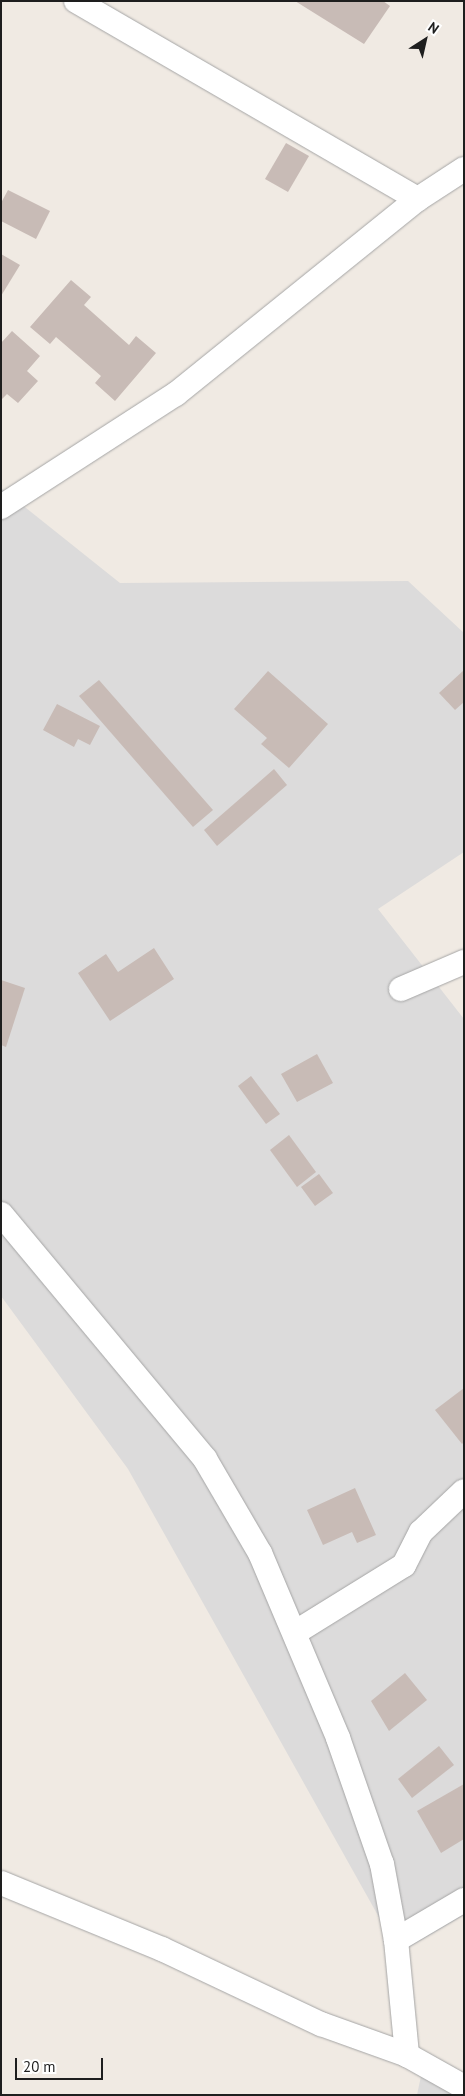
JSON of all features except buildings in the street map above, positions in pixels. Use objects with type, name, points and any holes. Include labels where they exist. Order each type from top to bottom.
[{"type":"street","points":[[76,1],[418,199]]},
{"type":"street","points":[[1,507],[176,394],[418,199],[464,169]]},
{"type":"street","points":[[400,989],[464,962]]},
{"type":"street","points":[[1,1214],[205,1459],[260,1553],[296,1632],[382,1864],[396,1940],[408,2055]]},
{"type":"street","points":[[296,1632],[404,1565],[421,1532],[464,1491]]},
{"type":"street","points":[[1,1883],[162,1949],[321,2024],[408,2055],[464,2087]]},
{"type":"street","points":[[396,1940],[464,1900]]},
{"type":"shaded area","points":[[1,488],[120,583],[408,581],[464,633],[464,852],[378,909],[464,1019],[464,1915],[399,1953],[128,1469],[1,1296]]},
{"type":"shaded area","points":[[425,2057],[464,2095],[417,2095]]}]
